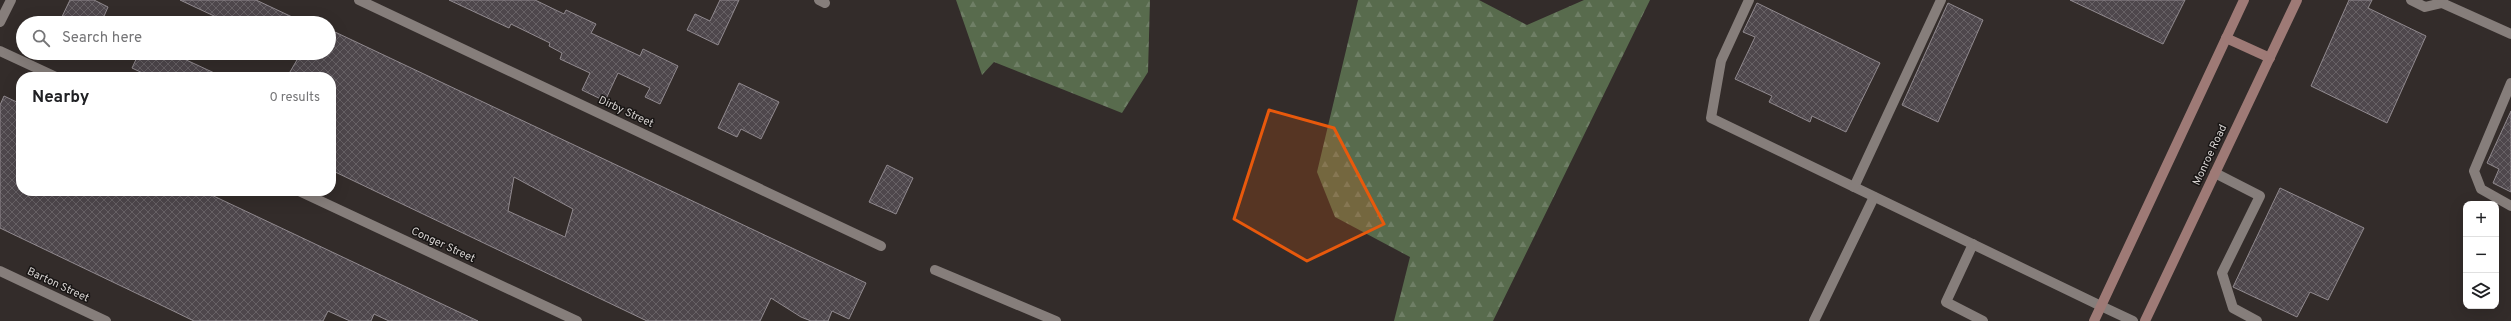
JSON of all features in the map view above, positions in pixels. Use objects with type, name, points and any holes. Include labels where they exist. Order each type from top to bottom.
[{"type":"main road","points":[[2094,321],[2244,0]]},
{"type":"main road","name":"Monroe Road","points":[[2145,321],[2297,0]]},
{"type":"main road","points":[[2226,38],[2270,58]]},
{"type":"street","points":[[0,22],[11,0]]},
{"type":"street","name":"Dirby Street","points":[[359,0],[881,246]]},
{"type":"street","points":[[1749,0],[1721,61],[1711,118],[2134,321]]},
{"type":"street","points":[[1854,187],[1941,0]]},
{"type":"street","points":[[2411,0],[2425,7],[2442,1],[2511,34]]},
{"type":"street","points":[[0,51],[16,58]]},
{"type":"street","points":[[19,60],[45,72]]},
{"type":"street","points":[[2511,82],[2474,171],[2481,189],[2511,206]]},
{"type":"street","points":[[2215,173],[2260,196],[2222,273],[2233,308],[2257,321]]},
{"type":"street","name":"Conger Street","points":[[311,196],[577,321]]},
{"type":"street","points":[[1814,321],[1874,197]]},
{"type":"street","points":[[1973,244],[1946,302],[1983,321]]},
{"type":"street","points":[[936,270],[1056,321]]},
{"type":"street","name":"Barton Street","points":[[0,271],[106,321]]},
{"type":"highlighted area","points":[[1269,110],[1334,128],[1384,224],[1307,261],[1234,219]]},
{"type":"green space","points":[[956,0],[1150,0],[1148,72],[1122,113],[994,62],[982,75]]},
{"type":"green space","points":[[1358,0],[1479,0],[1527,25],[1584,0],[1650,0],[1493,321],[1394,321],[1410,257],[1335,217],[1317,172]]},
{"type":"building","points":[[70,0],[94,0],[108,7],[104,16],[62,16]]},
{"type":"building","points":[[180,0],[256,0],[290,16],[214,16]]},
{"type":"building","points":[[449,0],[535,0],[564,14],[566,10],[596,24],[591,33],[640,56],[643,49],[678,66],[660,104],[645,97],[650,88],[618,73],[605,101],[582,90],[590,73],[560,59],[562,53],[549,46],[550,43],[511,24],[509,28]]},
{"type":"building","points":[[720,0],[739,0],[718,45],[687,30],[695,14],[710,21]]},
{"type":"building","points":[[2070,0],[2185,0],[2163,44]]},
{"type":"building","points":[[2349,0],[2372,0],[2368,8],[2426,36],[2387,123],[2311,86]]},
{"type":"building","points":[[1757,3],[1880,63],[1846,132],[1812,116],[1810,122],[1769,102],[1772,96],[1735,79],[1755,37],[1743,32]]},
{"type":"building","points":[[1948,3],[1983,20],[1938,122],[1902,105]]},
{"type":"building","points":[[336,32],[866,283],[849,319],[832,311],[828,321],[811,321],[801,317],[771,298],[760,321],[647,321],[336,172],[336,72],[290,72],[297,60],[336,60]],"holes":[[[514,177],[573,209],[565,237],[508,211]]]},
{"type":"building","points":[[136,60],[186,60],[212,72],[140,72],[132,68]]},
{"type":"building","points":[[739,83],[779,102],[761,139],[741,129],[737,137],[718,128]]},
{"type":"building","points":[[4,96],[16,102],[16,196],[214,196],[478,321],[389,321],[374,314],[371,321],[350,321],[328,311],[323,321],[194,321],[0,228],[0,105]]},
{"type":"building","points":[[2511,111],[2511,192],[2493,183],[2499,169],[2487,163]]},
{"type":"building","points":[[887,165],[913,178],[896,214],[869,202]]},
{"type":"building","points":[[2280,188],[2364,228],[2328,300],[2310,292],[2297,317],[2233,287]]}]
